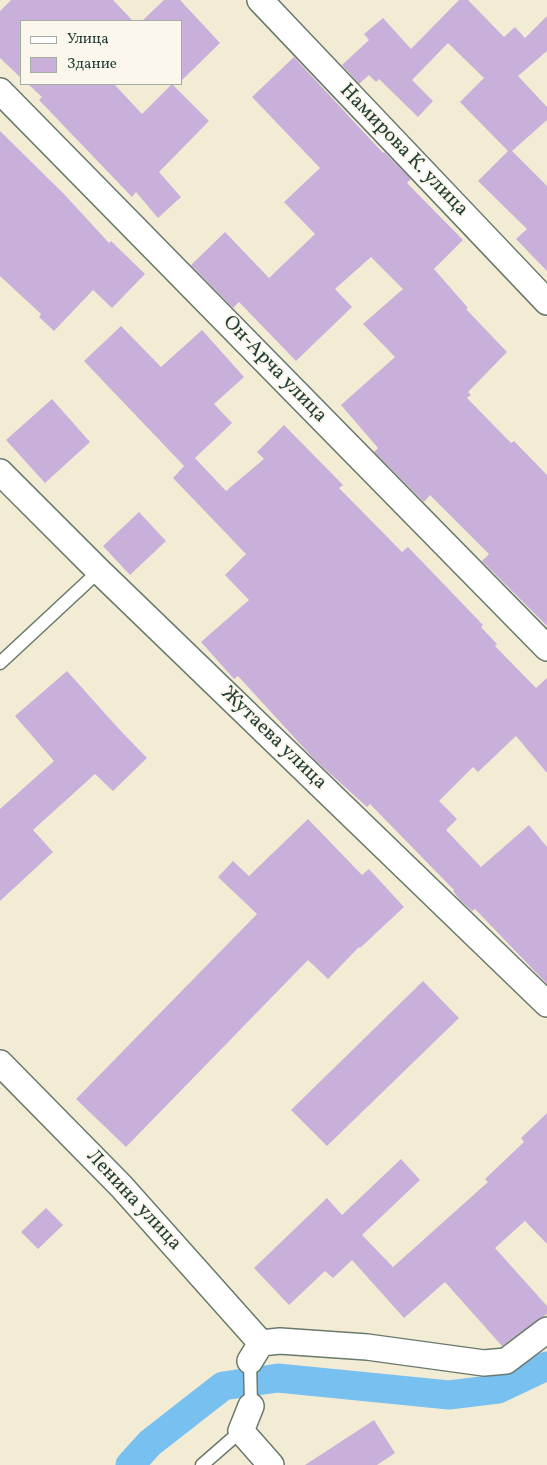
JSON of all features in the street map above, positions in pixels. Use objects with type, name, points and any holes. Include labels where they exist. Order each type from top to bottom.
[{"type":"street","name":"Намирова К. улица","points":[[260,0],[547,302]]},
{"type":"street","name":"Он-Арча улица","points":[[0,91],[547,648]]},
{"type":"street","name":"Жутаева улица","points":[[0,472],[99,572],[547,1004]]},
{"type":"street","name":"Ленина улица","points":[[0,1063],[121,1186],[256,1352]]},
{"type":"street","points":[[256,1352],[280,1341],[367,1347],[484,1363],[506,1361],[547,1330]]},
{"type":"street","points":[[251,1406],[242,1431],[271,1465]]},
{"type":"lane","points":[[0,663],[99,572]]},
{"type":"lane","points":[[251,1406],[256,1352]]},
{"type":"lane","points":[[202,1465],[242,1431]]},
{"type":"building","points":[[11,0],[113,0],[132,20],[20,20],[20,77],[0,58],[0,11]]},
{"type":"building","points":[[164,0],[180,0],[220,43],[182,80],[182,20],[143,20]]},
{"type":"building","points":[[459,0],[468,0],[504,37],[515,27],[525,38],[547,16],[547,51],[518,76],[547,107],[547,120],[512,151],[547,186],[547,271],[516,239],[527,229],[478,181],[508,151],[460,102],[484,78],[448,43],[412,80],[433,101],[418,117],[379,79],[376,82],[369,75],[359,84],[342,65],[369,40],[364,34],[383,18],[411,49]]},
{"type":"building","points":[[294,57],[383,153],[411,179],[407,183],[463,240],[434,269],[468,308],[466,309],[507,352],[468,392],[471,395],[467,398],[511,443],[514,441],[547,475],[547,626],[482,561],[489,554],[430,495],[424,502],[374,452],[378,448],[341,405],[395,357],[363,324],[403,289],[371,257],[335,289],[352,307],[296,361],[239,302],[233,308],[191,265],[225,232],[269,278],[315,234],[284,202],[320,168],[252,97]]},
{"type":"building","points":[[29,85],[115,85],[142,114],[173,85],[209,121],[159,172],[181,197],[158,218],[136,192],[132,197],[39,100],[42,97]]},
{"type":"building","points":[[0,131],[64,194],[109,243],[111,241],[145,274],[112,308],[93,290],[54,331],[39,317],[41,314],[0,276]]},
{"type":"building","points":[[121,326],[161,367],[202,330],[244,377],[214,404],[232,423],[195,458],[226,491],[264,459],[257,452],[284,425],[343,485],[339,488],[402,552],[408,547],[483,625],[481,627],[497,644],[495,646],[536,688],[547,678],[547,773],[516,736],[478,772],[473,767],[439,801],[457,819],[446,830],[481,867],[529,825],[547,847],[547,984],[475,909],[472,911],[460,900],[454,890],[370,804],[367,807],[314,759],[238,676],[234,679],[201,642],[249,600],[225,575],[246,554],[173,478],[184,466],[84,361]]},
{"type":"building","points":[[52,399],[90,442],[45,483],[6,440]]},
{"type":"building","points":[[139,512],[166,541],[130,575],[103,546]]},
{"type":"building","points":[[67,671],[147,758],[113,791],[95,774],[33,830],[53,852],[0,901],[0,809],[54,761],[15,716]]},
{"type":"building","points":[[308,819],[362,875],[369,869],[404,907],[359,947],[328,979],[308,960],[126,1147],[76,1099],[257,914],[218,877],[233,861],[249,876]]},
{"type":"building","points":[[423,981],[459,1018],[327,1146],[291,1110]]},
{"type":"building","points":[[547,1113],[547,1244],[525,1221],[495,1248],[547,1306],[547,1314],[502,1346],[445,1282],[404,1318],[352,1260],[333,1278],[325,1271],[289,1305],[254,1268],[327,1198],[342,1215],[401,1159],[420,1180],[362,1235],[393,1267],[488,1182],[485,1179],[524,1142],[521,1138]]},
{"type":"building","points":[[46,1208],[63,1225],[38,1249],[21,1232]]},
{"type":"building","points":[[374,1420],[395,1453],[377,1465],[305,1465]]},
{"type":"waterway","points":[[130,1465],[150,1443],[223,1386],[278,1378],[449,1395],[498,1389],[547,1366]]}]
